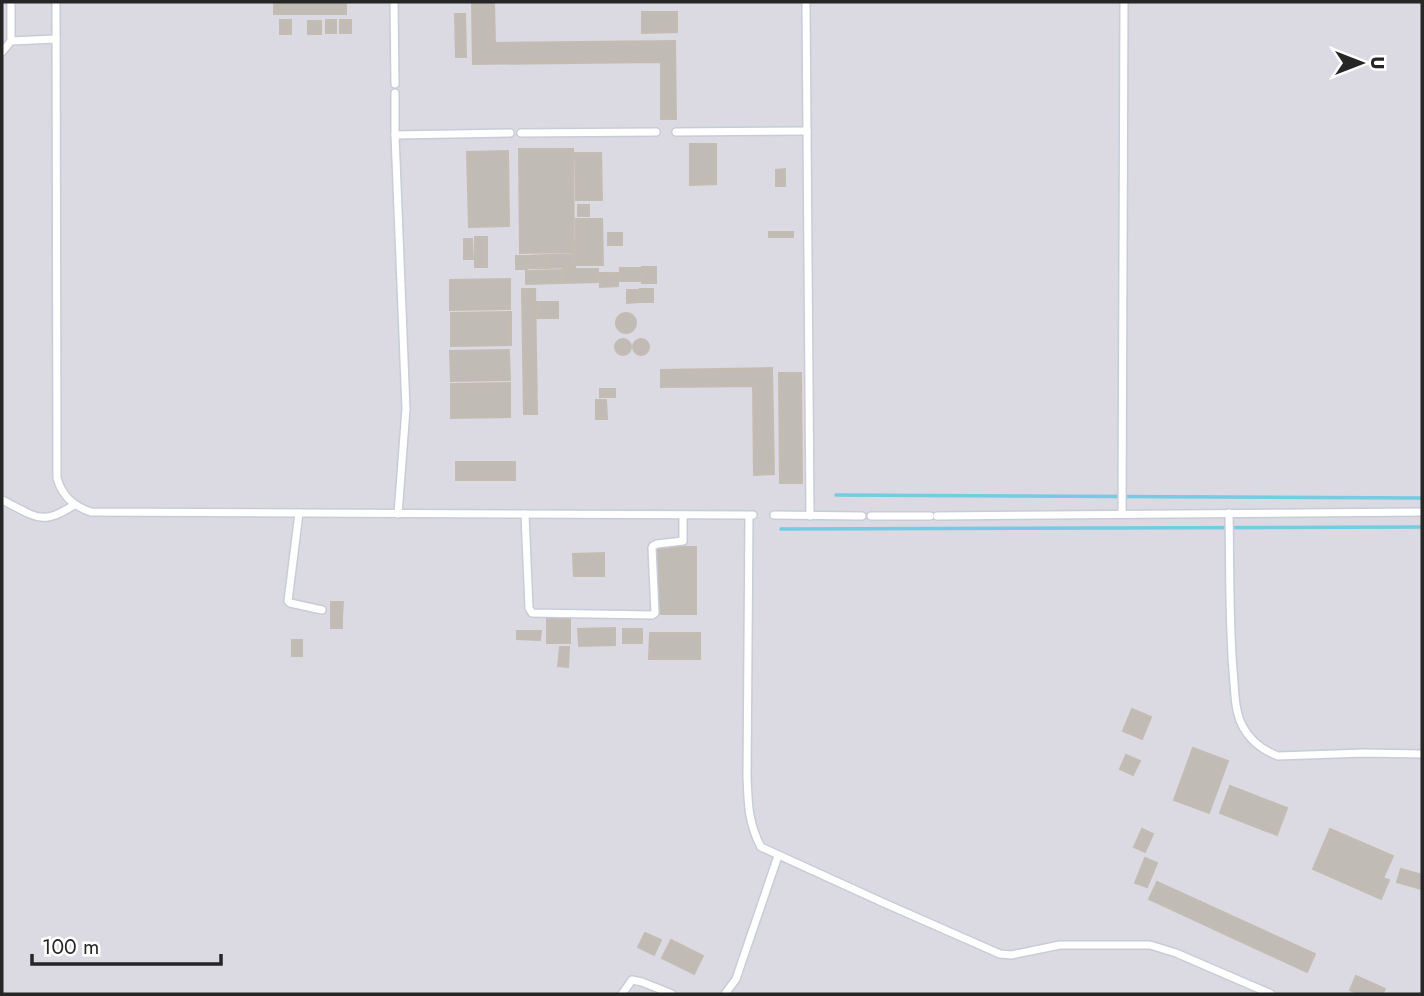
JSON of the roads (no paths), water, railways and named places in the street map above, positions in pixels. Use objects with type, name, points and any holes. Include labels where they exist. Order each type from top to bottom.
[{"type":"lane","points":[[2,52],[11,41],[11,2]]},
{"type":"lane","points":[[56,2],[57,478],[66,498],[74,505],[91,512],[751,515],[748,811],[753,833],[761,847],[1000,954],[1011,955],[1060,945],[1150,944],[1271,994]]},
{"type":"lane","points":[[394,2],[396,84]]},
{"type":"lane","points":[[806,2],[810,516]]},
{"type":"lane","points":[[1122,514],[1124,2]]},
{"type":"lane","points":[[11,41],[56,38]]},
{"type":"lane","points":[[396,93],[395,135],[406,409],[398,514]]},
{"type":"lane","points":[[676,132],[807,131]]},
{"type":"lane","points":[[521,133],[656,132]]},
{"type":"lane","points":[[395,135],[510,133]]},
{"type":"lane","points":[[2,500],[40,519],[60,515],[74,505]]},
{"type":"lane","points":[[871,516],[1422,512]]},
{"type":"lane","points":[[299,513],[288,601],[322,610]]},
{"type":"lane","points":[[1229,513],[1230,624],[1236,706],[1249,737],[1266,751],[1278,756],[1422,754]]},
{"type":"lane","points":[[524,514],[529,608],[532,612],[639,615],[652,615],[655,612],[653,546],[683,541],[683,515]]},
{"type":"lane","points":[[774,515],[862,516]]},
{"type":"lane","points":[[725,994],[736,979],[778,856]]},
{"type":"lane","points":[[622,994],[632,980],[671,994]]},
{"type":"waterway","points":[[836,495],[1422,498]]},
{"type":"waterway","points":[[781,529],[1422,527]]}]
